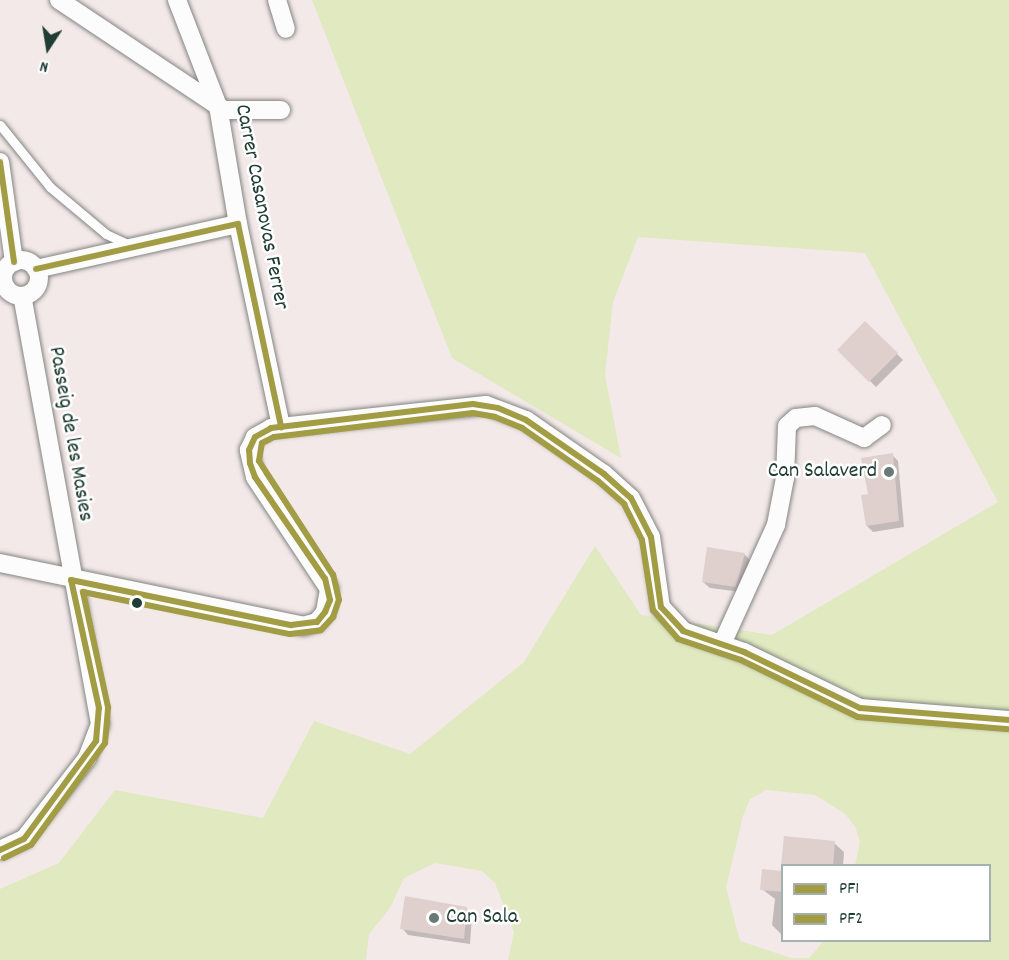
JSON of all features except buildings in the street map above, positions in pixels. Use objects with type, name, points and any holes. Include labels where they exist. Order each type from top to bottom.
[{"type":"street","points":[[59,0],[218,106],[232,112],[282,110]]},
{"type":"street","name":"Carrer Casanovas Ferrer","points":[[177,0],[218,106],[238,224],[281,427]]},
{"type":"street","points":[[277,0],[286,29]]},
{"type":"street","points":[[0,162],[14,262],[3,275],[11,297],[37,286],[36,269],[29,262],[14,262]]},
{"type":"street","points":[[36,269],[238,224]]},
{"type":"street","name":"Passeig de les Masies","points":[[0,850],[24,839],[96,741],[99,708],[11,297]]},
{"type":"street","points":[[0,563],[71,580],[291,625],[316,622],[330,600],[325,579],[261,487],[250,463],[249,450],[255,437],[281,427],[473,404],[498,408],[526,420],[604,474],[631,498],[651,537],[658,592],[666,616],[682,631],[722,644],[860,708],[1009,720]]},
{"type":"street","points":[[722,644],[776,525],[785,478],[787,426],[796,418],[815,416],[864,438],[882,425]]},
{"type":"lane","points":[[0,125],[50,187],[106,234],[132,246]]},
{"type":"green space","points":[[312,0],[1009,0],[1009,960],[508,960],[514,932],[495,883],[482,871],[435,863],[404,878],[390,908],[369,934],[366,960],[0,960],[0,889],[59,863],[115,790],[263,818],[314,721],[410,754],[524,662],[595,546],[641,615],[772,635],[998,502],[865,253],[638,237],[613,302],[605,375],[621,458],[452,358]]},
{"type":"transit line","name":"PF1","points":[[0,162],[14,262]]},
{"type":"transit line","name":"PF1","points":[[36,269],[238,224],[281,427]]},
{"type":"transit line","name":"PF1","points":[[0,850],[24,839],[96,741],[99,708],[71,580],[291,625],[317,622],[325,612],[330,600],[325,579],[255,477],[250,463],[249,450],[255,437],[271,428],[473,404],[498,408],[526,420],[604,474],[631,498],[651,537],[661,607],[683,631],[744,652],[860,708],[1009,720]]},
{"type":"transit line","name":"PF2","points":[[4,858],[31,845],[105,743],[108,707],[83,592],[290,634],[321,630],[333,617],[339,600],[333,575],[259,461],[262,443],[274,437],[473,413],[495,417],[522,428],[598,481],[624,504],[642,540],[653,610],[678,639],[741,660],[858,717],[1008,729]]},
{"type":"place","name":"Can Salaverd","points":[[889,472]]},
{"type":"place","name":"Can Sala","points":[[434,918]]}]
